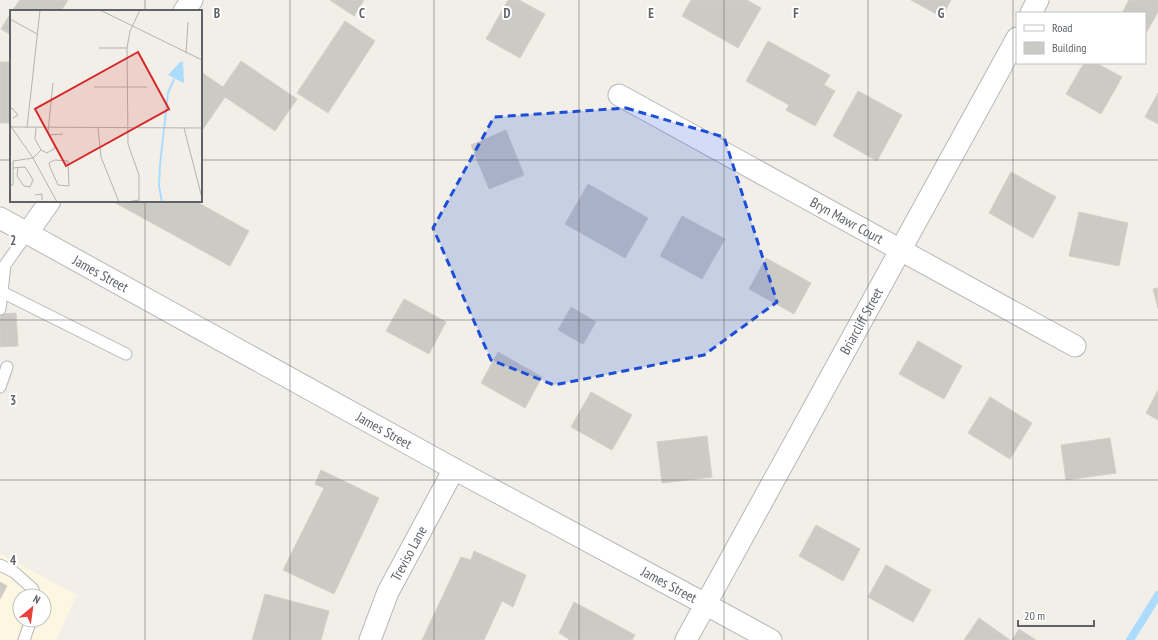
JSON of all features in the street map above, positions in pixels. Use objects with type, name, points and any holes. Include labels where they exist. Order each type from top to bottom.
[{"type":"street","points":[[185,10],[192,0]]},
{"type":"street","points":[[1032,12],[1038,0]]},
{"type":"street","name":"Briarcliff Street","points":[[686,640],[1016,40]]},
{"type":"street","name":"Bryn Mawr Court","points":[[619,95],[1075,346]]},
{"type":"street","points":[[27,234],[49,202]]},
{"type":"street","name":"James Street","points":[[0,218],[454,469],[771,640]]},
{"type":"street","name":"Treviso Lane","points":[[370,640],[388,592],[454,469]]},
{"type":"lane","points":[[0,309],[5,265],[27,234]]},
{"type":"lane","points":[[2,292],[126,354]]},
{"type":"lane","points":[[0,387],[7,367]]},
{"type":"lane","points":[[0,565],[14,572],[31,588]]},
{"type":"lane","points":[[24,640],[28,628]]},
{"type":"highlighted area","points":[[626,108],[724,137],[777,302],[704,355],[554,385],[491,360],[433,228],[494,117]]},
{"type":"shaded area","points":[[0,554],[77,595],[56,640],[0,640]]},
{"type":"building","points":[[20,0],[68,0],[62,10],[13,10]]},
{"type":"building","points":[[330,0],[364,0],[354,16]]},
{"type":"building","points":[[508,0],[519,0],[545,14],[520,58],[486,39]]},
{"type":"building","points":[[691,0],[747,0],[761,8],[738,48],[682,16]]},
{"type":"building","points":[[911,0],[951,0],[942,17]]},
{"type":"building","points":[[1129,0],[1158,0],[1158,12],[1146,33],[1146,12],[1123,12]]},
{"type":"building","points":[[10,15],[10,34],[1,29]]},
{"type":"building","points":[[345,21],[375,41],[328,113],[297,93]]},
{"type":"building","points":[[768,41],[830,75],[824,85],[835,91],[815,126],[786,110],[789,105],[746,81]]},
{"type":"building","points":[[241,61],[297,99],[275,131],[225,97],[202,131],[202,73],[223,87]]},
{"type":"building","points":[[0,62],[10,62],[10,123],[0,123]]},
{"type":"building","points":[[1083,64],[1098,64],[1122,77],[1101,114],[1066,94]]},
{"type":"building","points":[[858,91],[902,115],[877,161],[833,136]]},
{"type":"building","points":[[1158,93],[1158,124],[1145,117]]},
{"type":"building","points":[[506,130],[524,175],[489,189],[471,145]]},
{"type":"building","points":[[1011,172],[1056,197],[1033,238],[989,213]]},
{"type":"building","points":[[588,184],[648,218],[625,258],[565,224]]},
{"type":"building","points":[[114,202],[197,202],[249,231],[230,266]]},
{"type":"building","points":[[1079,212],[1128,223],[1119,266],[1069,256]]},
{"type":"building","points":[[682,216],[725,239],[702,279],[660,256]]},
{"type":"building","points":[[766,258],[811,283],[794,314],[749,289]]},
{"type":"building","points":[[1158,288],[1158,308],[1153,289]]},
{"type":"building","points":[[404,299],[446,322],[429,354],[386,331]]},
{"type":"building","points":[[571,307],[596,322],[583,344],[558,330]]},
{"type":"building","points":[[16,313],[18,346],[0,347],[0,314]]},
{"type":"building","points":[[918,341],[962,366],[944,399],[899,374]]},
{"type":"building","points":[[498,352],[542,377],[525,408],[481,383]]},
{"type":"building","points":[[1158,390],[1158,420],[1146,413]]},
{"type":"building","points":[[591,392],[632,415],[612,450],[571,427]]},
{"type":"building","points":[[990,397],[1032,423],[1010,459],[968,433]]},
{"type":"building","points":[[707,436],[712,477],[662,483],[657,442]]},
{"type":"building","points":[[1110,438],[1116,473],[1066,480],[1061,445]]},
{"type":"building","points":[[321,470],[379,498],[334,594],[283,570],[324,488],[315,484]]},
{"type":"building","points":[[816,525],[860,549],[843,581],[799,556]]},
{"type":"building","points":[[474,551],[526,575],[513,607],[502,601],[484,640],[422,640],[461,557],[471,560]]},
{"type":"building","points":[[886,565],[931,590],[913,622],[868,597]]},
{"type":"building","points":[[0,582],[7,586],[0,599]]},
{"type":"building","points":[[265,594],[329,611],[321,640],[252,640]]},
{"type":"building","points":[[574,602],[635,635],[632,640],[568,640],[569,639],[559,633]]},
{"type":"building","points":[[979,618],[1010,640],[964,640]]},
{"type":"building","points":[[1019,629],[1036,640],[1012,640]]},
{"type":"waterway","points":[[1130,640],[1158,595]]}]
